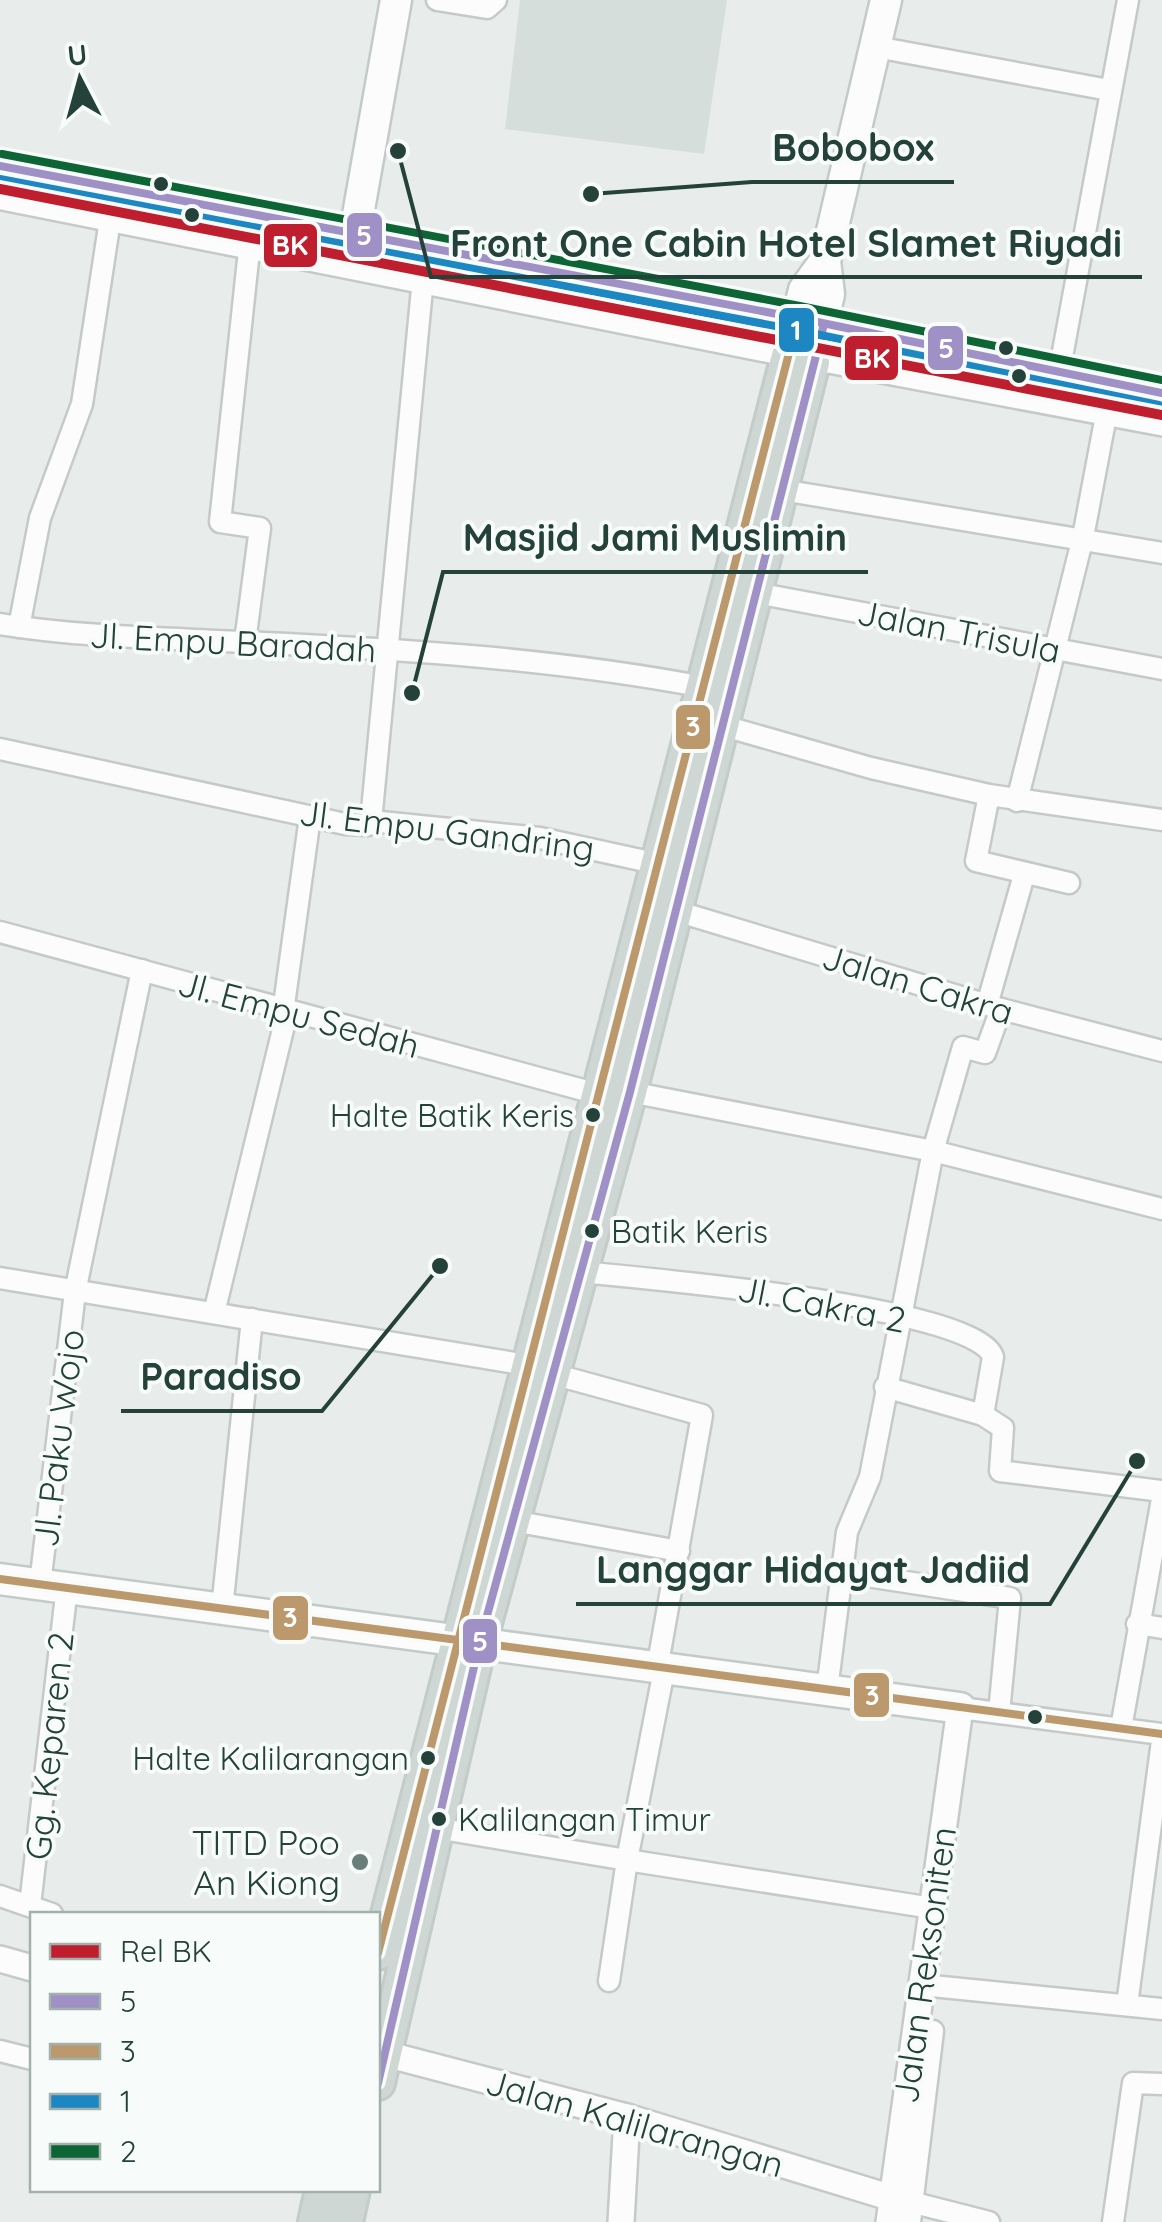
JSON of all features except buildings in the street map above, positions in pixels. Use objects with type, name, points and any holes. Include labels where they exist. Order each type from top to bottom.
[{"type":"main road","points":[[355,232],[396,0]]},
{"type":"main road","points":[[380,1946],[540,1370],[609,1090],[659,864],[704,687],[811,321],[804,290],[825,262],[886,0]]},
{"type":"main road","points":[[0,166],[811,321],[1162,394]]},
{"type":"main road","points":[[380,2063],[436,1828],[467,1643],[512,1521],[540,1370],[581,1272],[609,1090],[676,911],[782,490],[801,359]]},
{"type":"main road","points":[[0,1579],[960,1708]]},
{"type":"main road","points":[[315,2222],[322,2192]]},
{"type":"main road","points":[[346,2222],[354,2192]]},
{"type":"street","points":[[437,0],[488,8],[496,0]]},
{"type":"street","points":[[1059,373],[1128,0]]},
{"type":"street","points":[[876,47],[1109,90]]},
{"type":"street","points":[[10,626],[36,532],[82,404],[115,188]]},
{"type":"street","points":[[0,199],[1162,428]]},
{"type":"street","points":[[245,642],[260,528],[220,522],[253,213]]},
{"type":"street","points":[[371,820],[426,247]]},
{"type":"street","points":[[626,324],[632,288]]},
{"type":"street","points":[[1017,801],[1083,537],[1112,384]]},
{"type":"street","points":[[782,490],[1162,553]]},
{"type":"street","name":"Jalan Trisula","points":[[756,593],[1162,669]]},
{"type":"street","name":"Jl. Empu Baradah","points":[[10,626],[170,642],[245,642],[582,666],[704,687]]},
{"type":"street","points":[[724,726],[871,768],[1017,801],[1162,820]]},
{"type":"street","name":"Jl. Empu Gandring","points":[[0,748],[355,825],[370,824],[371,820],[540,838],[659,864]]},
{"type":"street","points":[[988,794],[974,858],[1024,875],[1069,883]]},
{"type":"street","points":[[214,1313],[285,1012],[310,817]]},
{"type":"street","points":[[828,1690],[847,1532],[870,1477],[933,1152],[963,1047],[985,1052],[1024,875]]},
{"type":"street","name":"Jalan Cakra","points":[[676,911],[994,1007],[1162,1051]]},
{"type":"street","name":"Jl. Empu Sedah","points":[[0,932],[285,1012],[609,1090],[933,1152],[1162,1208]]},
{"type":"street","name":"Jl. Paku Wojo","points":[[54,1586],[75,1292],[142,970]]},
{"type":"street","name":"Jl. Cakra 2","points":[[581,1272],[750,1289],[900,1316],[988,1346],[994,1362],[983,1415]]},
{"type":"street","points":[[0,1278],[540,1370],[702,1415],[609,1980]]},
{"type":"street","points":[[222,1609],[252,1319]]},
{"type":"street","points":[[886,1388],[983,1415],[1004,1430],[999,1471],[1162,1491]]},
{"type":"street","points":[[1121,1728],[1162,1500]]},
{"type":"street","points":[[512,1521],[679,1551]]},
{"type":"street","points":[[841,1572],[1010,1598],[999,1713]]},
{"type":"street","name":"Gg. Keparen 2","points":[[30,1905],[54,1586]]},
{"type":"street","points":[[1137,1624],[1162,1628]]},
{"type":"street","points":[[960,1708],[1121,1728],[1162,1737],[1127,2006]]},
{"type":"street","name":"Jalan Reksoniten","points":[[901,2211],[922,1986],[960,1708]]},
{"type":"street","points":[[436,1828],[932,1908]]},
{"type":"street","points":[[0,1896],[47,1912]]},
{"type":"street","points":[[0,1960],[30,1968]]},
{"type":"street","points":[[922,1986],[1162,2009]]},
{"type":"street","points":[[933,2032],[901,2211],[989,2222]]},
{"type":"street","points":[[0,2051],[30,2058]]},
{"type":"street","name":"Jalan Kalilarangan","points":[[380,2063],[626,2117],[901,2211]]},
{"type":"street","points":[[1114,2222],[1133,2082],[1162,2084]]},
{"type":"street","points":[[621,2222],[626,2117]]},
{"type":"shaded area","points":[[520,0],[727,0],[704,154],[505,129]]},
{"type":"rail line","name":"BK","points":[[0,189],[1162,415]]},
{"type":"transit line","name":"2","points":[[2,154],[800,306],[1162,380]]},
{"type":"transit line","name":"5","points":[[0,166],[798,318],[1162,393]]},
{"type":"transit line","name":"1","points":[[0,179],[796,330],[1159,405]]},
{"type":"transit line","name":"3","points":[[380,1945],[798,318]]},
{"type":"transit line","name":"5","points":[[380,2074],[479,1645],[630,1092],[824,324]]},
{"type":"transit line","name":"3","points":[[0,1579],[1162,1734]]},
{"type":"place","name":"Front One Cabin Hotel Slamet Riyadi","points":[[398,151]]},
{"type":"place","name":"Bobobox","points":[[591,194]]},
{"type":"place","name":"Masjid Jami Muslimin","points":[[412,693]]},
{"type":"place","name":"Halte Batik Keris","points":[[593,1115]]},
{"type":"place","name":"Batik Keris","points":[[592,1231]]},
{"type":"place","name":"Paradiso","points":[[440,1266]]},
{"type":"place","name":"Langgar Hidayat Jadiid","points":[[1137,1461]]},
{"type":"place","name":"Halte Kalilarangan","points":[[428,1758]]},
{"type":"place","name":"Kalilangan Timur","points":[[439,1819]]},
{"type":"place","name":"TITD Poo An Kiong","points":[[360,1862]]}]
